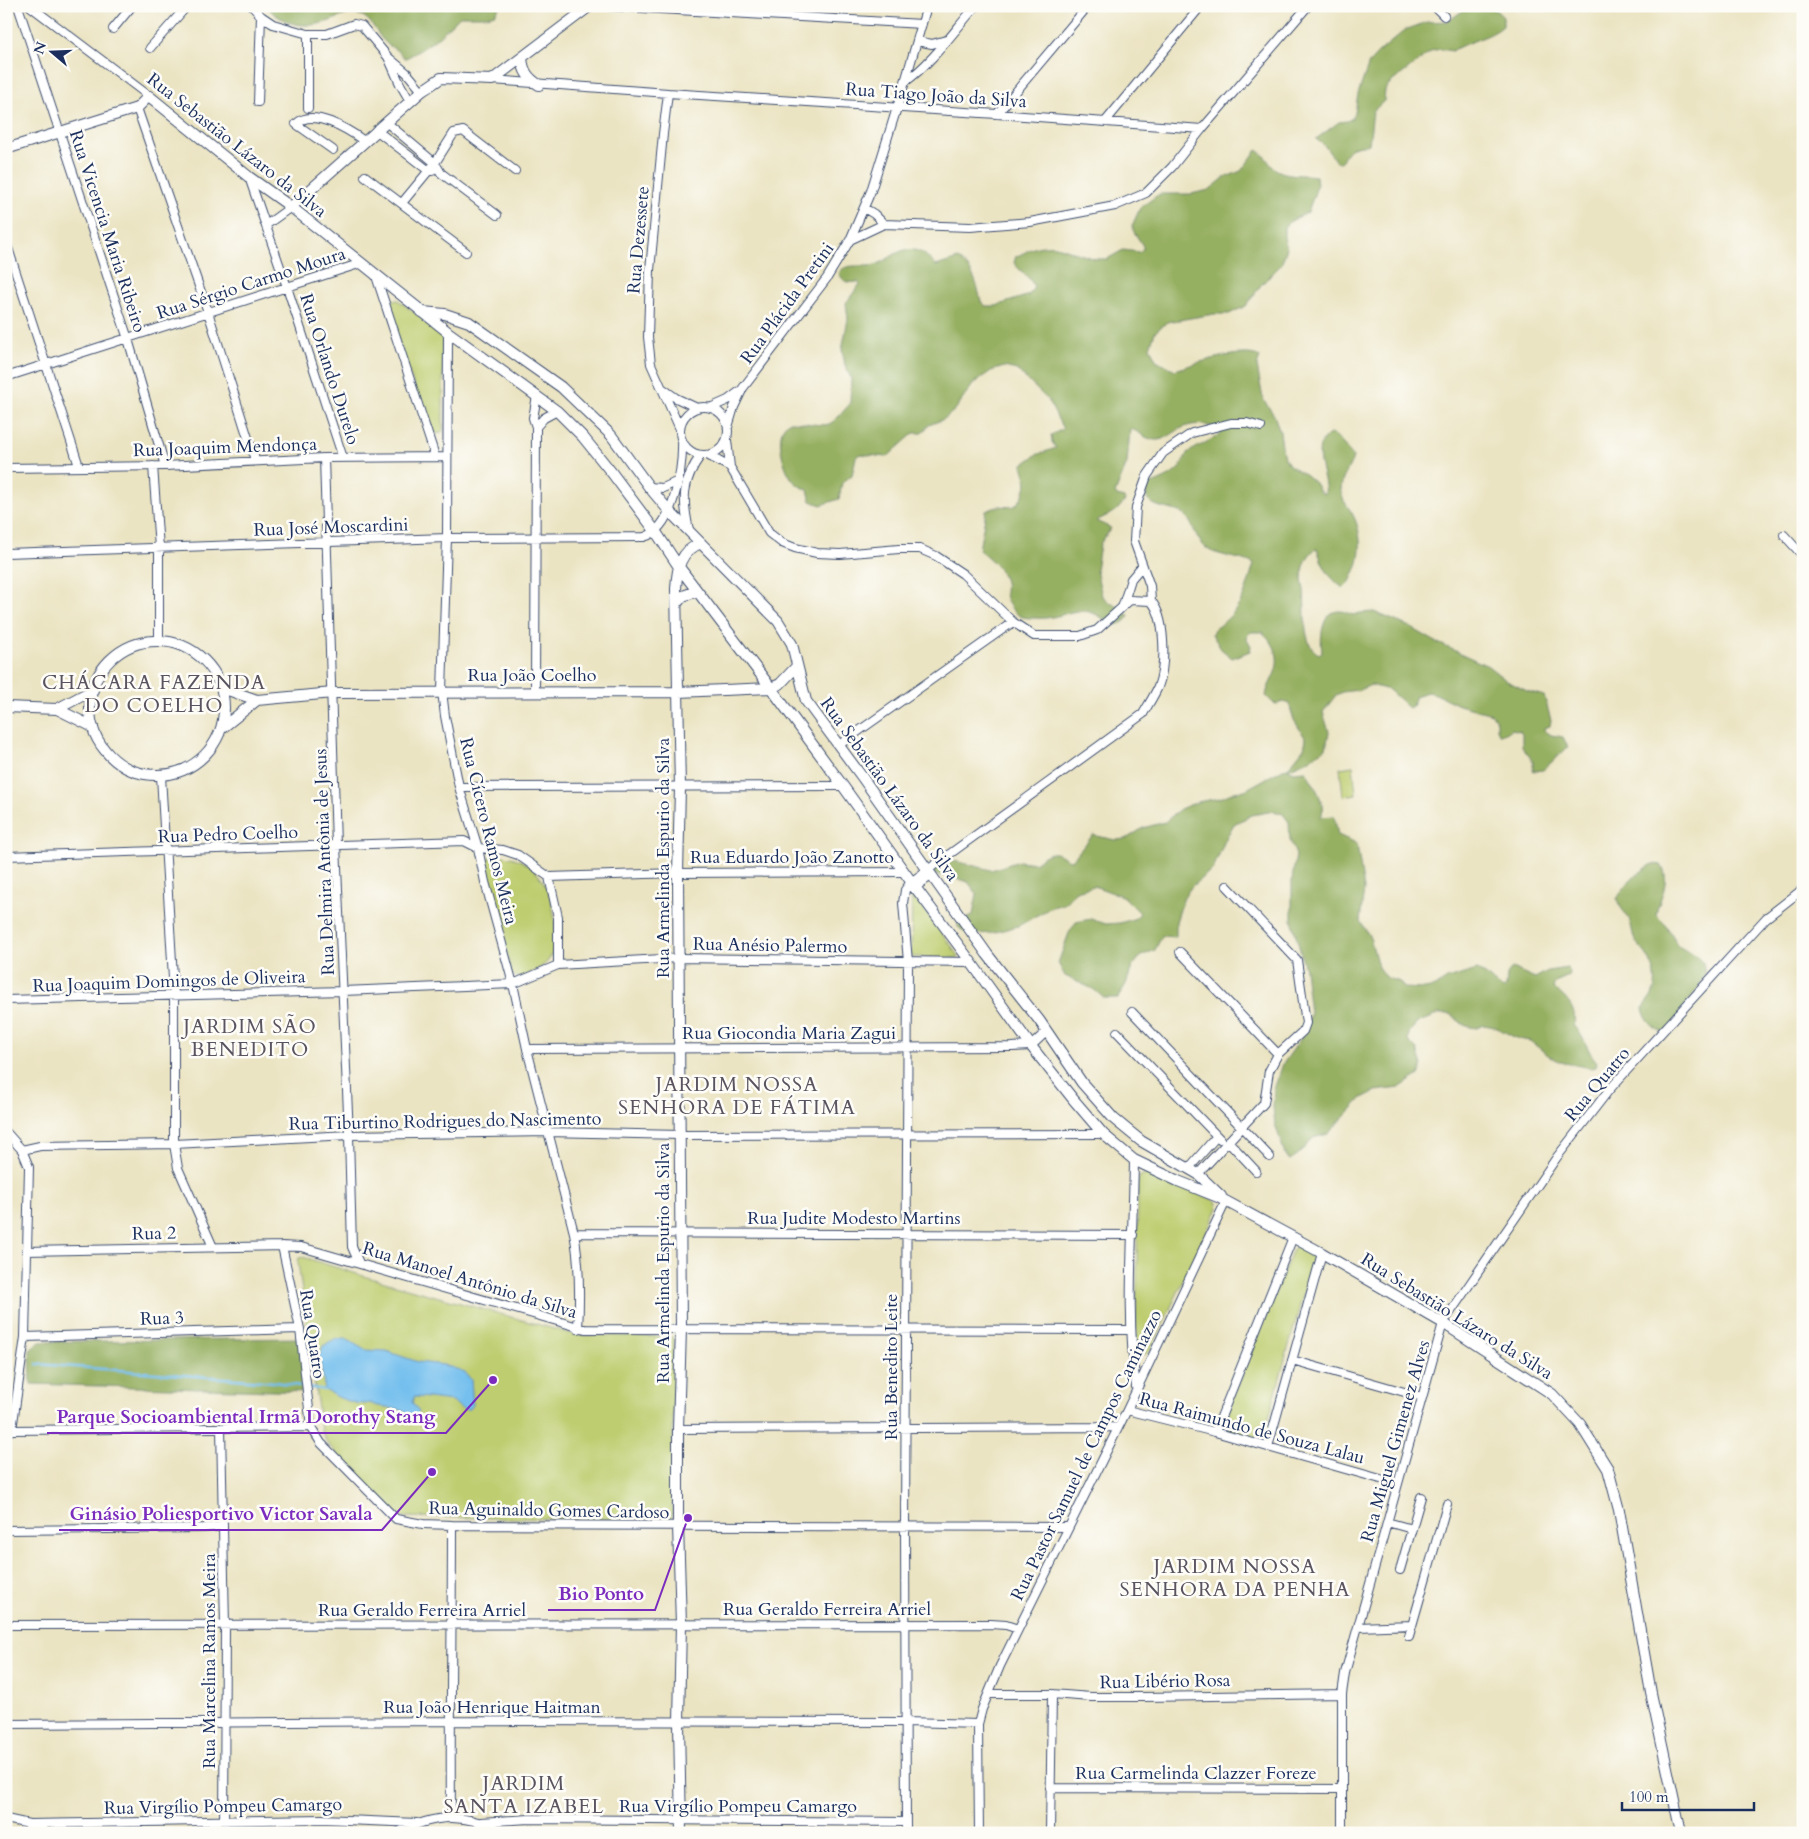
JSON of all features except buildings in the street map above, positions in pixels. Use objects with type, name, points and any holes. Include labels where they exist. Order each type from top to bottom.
[{"type":"street","name":"Rua Vicencia Maria Ribeiro","points":[[18,6],[128,339],[165,466]]},
{"type":"street","name":"Rua Sebastião Lázaro da Silva","points":[[30,6],[149,96],[249,177],[291,206],[448,332],[557,411],[583,437],[597,452],[656,532],[679,568],[771,688],[1031,1046],[1103,1134],[1134,1160],[1222,1199],[1293,1236],[1443,1322],[1552,1394],[1580,1424],[1608,1469],[1619,1510],[1651,1693],[1681,1833]]},
{"type":"street","points":[[113,29],[132,6]]},
{"type":"street","points":[[150,48],[187,6]]},
{"type":"street","points":[[252,6],[261,16],[273,24],[308,34],[327,34],[354,24],[362,26],[388,57],[422,91]]},
{"type":"street","points":[[266,225],[291,206],[410,101],[441,78],[492,80],[590,6]]},
{"type":"street","points":[[606,6],[922,24]]},
{"type":"street","name":"Rua Plácida Pretini","points":[[728,427],[734,407],[743,388],[828,278],[850,240],[871,191],[927,6]]},
{"type":"street","points":[[905,82],[919,72],[976,6]]},
{"type":"street","points":[[997,114],[1088,6]]},
{"type":"street","points":[[1105,122],[1201,6]]},
{"type":"street","points":[[850,240],[884,224],[995,226],[1030,222],[1115,206],[1146,192],[1172,167],[1202,129],[1308,6]]},
{"type":"street","points":[[1434,6],[1444,16]]},
{"type":"street","points":[[258,102],[261,16]]},
{"type":"street","points":[[308,34],[308,108]]},
{"type":"street","points":[[917,41],[932,44],[948,39]]},
{"type":"street","points":[[388,57],[410,101]]},
{"type":"street","points":[[522,58],[526,74],[539,85]]},
{"type":"street","name":"Rua Tiago João da Silva","points":[[492,80],[668,94],[997,114],[1202,129]]},
{"type":"street","name":"Rua Dezessete","points":[[668,94],[662,134],[648,300],[648,337],[651,364],[680,430]]},
{"type":"street","points":[[6,150],[137,108],[149,96]]},
{"type":"street","points":[[137,108],[208,312],[254,460]]},
{"type":"street","points":[[333,150],[296,124],[303,119],[320,119],[347,129],[364,141]]},
{"type":"street","points":[[386,122],[435,163],[441,174]]},
{"type":"street","points":[[376,130],[428,171],[441,174],[497,215]]},
{"type":"street","points":[[402,203],[435,163],[454,133],[463,131],[515,170]]},
{"type":"street","points":[[365,176],[466,252]]},
{"type":"street","name":"Rua Orlando Durelo","points":[[249,177],[287,287],[342,458]]},
{"type":"street","points":[[864,208],[874,214],[884,224]]},
{"type":"street","points":[[6,242],[79,466]]},
{"type":"street","name":"Rua Sérgio Carmo Moura","points":[[6,377],[362,263]]},
{"type":"street","points":[[376,276],[435,456]]},
{"type":"street","name":"Rua Sebastião Lázaro da Silva","points":[[422,312],[445,314],[468,322],[561,387],[611,435],[670,512],[778,621],[792,644],[806,701],[988,954],[1039,1020],[1074,1073],[1114,1119],[1141,1141],[1198,1174],[1222,1199]]},
{"type":"street","name":"Rua Cícero Ramos Meira","points":[[448,332],[447,538],[442,691],[445,716],[459,787],[478,848],[574,1233],[580,1275],[578,1328]]},
{"type":"street","points":[[661,387],[681,401],[697,408],[710,408],[722,415],[728,427],[727,440],[730,467],[769,534],[782,543],[817,553],[840,554],[920,549],[936,556],[963,574],[1012,622],[1034,636],[1080,636],[1097,630],[1130,600],[1151,601]]},
{"type":"street","name":"Rua Plácida Pretini","points":[[710,408],[728,400],[743,388]]},
{"type":"street","points":[[535,692],[536,427],[534,418],[536,396]]},
{"type":"street","points":[[656,532],[670,512],[682,453],[680,430],[685,416],[697,408]]},
{"type":"street","points":[[536,427],[544,418],[557,411]]},
{"type":"street","points":[[913,885],[1143,714],[1158,686],[1162,670],[1161,622],[1156,606],[1151,601],[1150,586],[1134,540],[1136,507],[1147,476],[1163,452],[1192,433],[1232,423],[1248,423],[1261,426]]},
{"type":"street","points":[[682,440],[689,450],[730,467]]},
{"type":"street","points":[[688,530],[684,511],[686,483],[693,466],[704,455],[719,450],[727,440]]},
{"type":"street","name":"Rua Joaquim Mendonça","points":[[6,468],[165,466],[254,460],[324,458],[446,457]]},
{"type":"street","name":"Rua Delmira Antônia de Jesus","points":[[324,458],[333,693],[336,845],[352,1246],[359,1263]]},
{"type":"street","points":[[153,466],[159,548],[159,640]]},
{"type":"street","points":[[649,487],[663,488],[676,482]]},
{"type":"street","name":"Rua José Moscardini","points":[[6,552],[447,538],[644,537],[656,532]]},
{"type":"street","points":[[1784,535],[1803,556]]},
{"type":"street","points":[[679,568],[681,559],[686,552],[701,543]]},
{"type":"street","points":[[1123,605],[1131,578],[1142,566]]},
{"type":"street","name":"Rua Armelinda Espurio da Silva","points":[[679,568],[676,589],[680,788],[678,873],[680,1135],[678,1526],[681,1624],[679,1722],[681,1833]]},
{"type":"street","points":[[677,603],[683,596],[697,591]]},
{"type":"street","points":[[839,745],[1012,622]]},
{"type":"street","points":[[159,640],[172,641],[191,649],[215,672],[222,688],[225,708],[222,728],[213,747],[199,762],[181,772],[161,776],[143,775],[126,768],[111,758],[100,744],[92,727],[90,709],[93,690],[100,674],[111,660],[125,649],[141,643],[159,640]]},
{"type":"street","points":[[771,688],[780,684],[797,666]]},
{"type":"street","name":"Rua João Coelho","points":[[222,688],[258,700],[333,693],[442,691],[678,692],[771,688]]},
{"type":"street","points":[[57,709],[93,690]]},
{"type":"street","points":[[222,728],[258,700]]},
{"type":"street","points":[[6,707],[57,709],[92,727]]},
{"type":"street","points":[[161,776],[174,995],[174,1144],[178,1168],[212,1247]]},
{"type":"street","points":[[459,787],[680,788],[843,786]]},
{"type":"street","name":"Rua Pedro Coelho","points":[[6,856],[464,841],[478,848]]},
{"type":"street","points":[[478,848],[503,850],[518,854],[549,877],[558,917],[558,965]]},
{"type":"street","name":"Rua Eduardo João Zanotto","points":[[549,877],[678,873],[904,872]]},
{"type":"street","name":"Rua Benedito Leite","points":[[906,1833],[905,1527],[908,962],[903,902],[905,890],[913,885]]},
{"type":"street","points":[[1198,1174],[1264,1103],[1270,1071],[1278,1054],[1303,1031],[1306,1023],[1297,960],[1227,886]]},
{"type":"street","name":"Rua Quatro","points":[[1443,1322],[1557,1157],[1609,1090],[1766,918],[1803,889]]},
{"type":"street","points":[[1180,952],[1278,1054]]},
{"type":"street","name":"Rua Anésio Palermo","points":[[512,984],[558,965],[679,958],[971,962]]},
{"type":"street","name":"Rua Joaquim Domingos de Oliveira","points":[[6,1000],[343,991],[512,984]]},
{"type":"street","points":[[1132,1012],[1270,1157]]},
{"type":"street","points":[[1031,1046],[1046,1032]]},
{"type":"street","points":[[1117,1032],[1217,1136],[1226,1142],[1256,1171]]},
{"type":"street","name":"Rua Giocondia Maria Zagui","points":[[527,1050],[1031,1046]]},
{"type":"street","points":[[6,1132],[22,1150],[29,1167],[25,1337],[9,1432],[311,1427]]},
{"type":"street","name":"Rua Tiburtino Rodrigues do Nascimento","points":[[22,1150],[40,1146],[174,1144],[349,1135],[548,1132],[680,1135],[907,1136],[1103,1134]]},
{"type":"street","points":[[1189,1168],[1217,1136]]},
{"type":"street","points":[[1134,1160],[1131,1330],[1136,1388]]},
{"type":"street","name":"Rua Pastor Samuel de Campos Caminazzo","points":[[979,1833],[978,1724],[982,1709],[1000,1666],[1126,1410],[1222,1199]]},
{"type":"street","name":"Rua Judite Modesto Martins","points":[[574,1233],[1133,1234]]},
{"type":"street","points":[[1215,1432],[1293,1236]]},
{"type":"street","name":"Rua Quatro","points":[[282,1246],[300,1329],[311,1427]]},
{"type":"street","name":"Rua Manoel Antônio da Silva","points":[[282,1246],[317,1251],[530,1312],[578,1328],[1131,1330]]},
{"type":"street","name":"Rua 2","points":[[26,1250],[282,1246]]},
{"type":"street","points":[[1268,1447],[1322,1253]]},
{"type":"street","name":"Rua Miguel Gimenez Alves","points":[[1342,1833],[1342,1694],[1345,1673],[1443,1322]]},
{"type":"street","name":"Rua 3","points":[[25,1337],[300,1329]]},
{"type":"street","points":[[1292,1360],[1422,1397]]},
{"type":"street","name":"Rua Raimundo de Souza Lalau","points":[[1126,1410],[1215,1432],[1398,1484]]},
{"type":"street","name":"Rua Aguinaldo Gomes Cardoso","points":[[311,1427],[321,1443],[396,1519],[423,1524],[1068,1527]]},
{"type":"street","points":[[678,1429],[1117,1427]]},
{"type":"street","name":"Rua Marcelina Ramos Meira","points":[[221,1428],[225,1626],[224,1833]]},
{"type":"street","points":[[1400,1570],[1421,1497]]},
{"type":"street","points":[[1409,1636],[1447,1504]]},
{"type":"street","points":[[1387,1522],[1412,1529]]},
{"type":"street","points":[[451,1817],[452,1525]]},
{"type":"street","points":[[6,1530],[204,1528],[222,1526]]},
{"type":"street","name":"Rua Geraldo Ferreira Arriel","points":[[6,1625],[906,1624],[1006,1625],[1018,1629]]},
{"type":"street","points":[[1358,1627],[1412,1626]]},
{"type":"street","name":"Rua Libério Rosa","points":[[989,1694],[1144,1697],[1342,1694]]},
{"type":"street","points":[[1050,1833],[1052,1694]]},
{"type":"street","name":"Rua João Henrique Haitman","points":[[6,1724],[450,1721],[907,1722],[978,1724]]},
{"type":"street","name":"Rua Carmelinda Clazzer Foreze","points":[[1050,1788],[1342,1789]]},
{"type":"street","points":[[397,1833],[417,1823],[451,1817],[481,1822],[504,1833]]},
{"type":"street","name":"Rua Virgílio Pompeu Camargo","points":[[29,1824],[322,1819],[417,1823]]},
{"type":"street","name":"Rua Virgílio Pompeu Camargo","points":[[481,1822],[529,1819],[906,1822]]},
{"type":"street","points":[[6,1820],[29,1824],[48,1833]]},
{"type":"green space","points":[[266,6],[500,6],[495,14],[460,16],[429,44],[404,58],[383,40],[368,20],[360,15],[348,15],[330,21],[304,25],[288,22],[280,18]]},
{"type":"green space","points":[[1478,6],[1489,7],[1498,12],[1503,17],[1503,26],[1492,34],[1452,51],[1440,49],[1432,51],[1389,84],[1385,90],[1384,101],[1373,111],[1369,144],[1352,148],[1346,153],[1341,162],[1336,162],[1325,146],[1316,139],[1339,122],[1351,119],[1355,113],[1358,94],[1369,63],[1379,52],[1405,30],[1427,22],[1448,21],[1461,12]]},
{"type":"green space","points":[[1257,150],[1277,170],[1288,174],[1316,176],[1317,186],[1308,212],[1289,222],[1284,227],[1287,248],[1281,265],[1261,285],[1246,306],[1229,314],[1214,314],[1167,322],[1155,332],[1150,347],[1156,360],[1175,370],[1231,355],[1252,354],[1260,357],[1257,366],[1263,399],[1274,415],[1280,432],[1283,454],[1289,465],[1306,475],[1315,483],[1320,492],[1325,494],[1319,454],[1323,440],[1330,434],[1336,436],[1353,456],[1343,479],[1341,493],[1358,527],[1359,559],[1351,580],[1343,588],[1333,580],[1326,570],[1317,548],[1306,561],[1302,576],[1305,625],[1309,643],[1313,650],[1319,654],[1322,652],[1323,627],[1330,614],[1336,611],[1344,611],[1353,615],[1374,612],[1410,627],[1436,642],[1488,666],[1507,681],[1527,691],[1544,696],[1551,720],[1550,726],[1544,728],[1544,730],[1551,735],[1563,737],[1568,747],[1543,770],[1533,771],[1533,761],[1522,747],[1522,734],[1512,729],[1499,734],[1497,721],[1492,714],[1459,705],[1436,694],[1427,692],[1416,696],[1412,706],[1409,708],[1389,690],[1371,685],[1359,690],[1342,692],[1336,695],[1323,712],[1329,732],[1326,748],[1310,759],[1288,769],[1294,772],[1306,771],[1321,800],[1321,817],[1334,816],[1338,835],[1357,845],[1364,889],[1360,921],[1370,937],[1378,967],[1385,977],[1400,982],[1404,988],[1425,989],[1435,987],[1447,979],[1477,970],[1504,989],[1506,987],[1507,975],[1512,968],[1535,978],[1548,971],[1567,968],[1570,972],[1569,976],[1555,982],[1553,988],[1570,1004],[1574,1013],[1574,1025],[1597,1062],[1596,1067],[1591,1068],[1560,1062],[1530,1041],[1518,1039],[1495,1027],[1484,1025],[1477,1028],[1470,1027],[1464,1025],[1450,1014],[1439,1014],[1417,1023],[1409,1033],[1408,1041],[1417,1050],[1422,1065],[1419,1075],[1399,1088],[1376,1091],[1362,1098],[1328,1134],[1313,1138],[1300,1153],[1290,1160],[1286,1157],[1275,1124],[1273,1107],[1274,1089],[1283,1064],[1306,1031],[1310,1013],[1305,969],[1292,920],[1292,880],[1296,855],[1290,840],[1289,822],[1283,814],[1274,811],[1252,815],[1234,824],[1213,869],[1192,886],[1184,897],[1176,922],[1176,937],[1162,936],[1155,950],[1141,956],[1132,967],[1126,984],[1118,998],[1104,998],[1093,989],[1065,976],[1058,963],[1069,933],[1076,922],[1091,919],[1106,924],[1120,923],[1136,918],[1140,913],[1124,897],[1094,886],[1076,891],[1064,904],[1052,907],[1018,926],[992,933],[976,934],[964,932],[957,926],[973,915],[977,894],[968,882],[953,877],[930,874],[942,858],[991,870],[1019,861],[1035,863],[1051,853],[1058,853],[1072,860],[1093,835],[1115,840],[1126,839],[1143,828],[1165,822],[1180,809],[1197,802],[1220,798],[1245,790],[1288,768],[1304,748],[1306,739],[1294,720],[1289,704],[1283,702],[1273,703],[1266,696],[1277,664],[1276,652],[1267,637],[1262,632],[1251,632],[1246,637],[1251,646],[1250,651],[1232,658],[1221,649],[1212,634],[1214,629],[1237,608],[1245,593],[1254,564],[1217,554],[1207,549],[1183,514],[1157,506],[1147,499],[1146,493],[1149,485],[1162,480],[1177,470],[1187,453],[1221,434],[1219,429],[1196,424],[1186,426],[1166,437],[1154,440],[1130,429],[1127,463],[1115,493],[1117,496],[1124,498],[1125,501],[1116,511],[1096,521],[1111,528],[1100,544],[1096,570],[1102,596],[1110,603],[1119,607],[1122,613],[1129,615],[1126,620],[1117,625],[1111,625],[1100,616],[1090,612],[1081,611],[1046,618],[1020,616],[1012,609],[1007,600],[1005,582],[1001,572],[979,550],[986,511],[999,506],[1013,507],[1017,504],[1023,495],[1027,482],[1022,465],[1036,455],[1056,448],[1052,442],[1051,435],[1063,429],[1048,400],[1017,370],[1004,367],[991,371],[974,383],[955,410],[944,419],[929,425],[922,433],[914,433],[887,457],[860,454],[856,457],[852,475],[842,483],[839,499],[821,505],[811,501],[808,490],[798,485],[789,474],[781,450],[781,434],[788,422],[826,425],[832,423],[850,404],[851,378],[845,365],[842,350],[848,319],[846,303],[860,284],[858,282],[844,281],[839,273],[845,268],[875,265],[898,252],[908,250],[921,252],[936,266],[958,259],[971,273],[981,302],[986,306],[996,306],[1029,295],[1034,287],[1014,263],[1016,256],[1040,246],[1056,246],[1095,259],[1107,259],[1123,250],[1139,252],[1143,249],[1143,246],[1132,226],[1140,208],[1160,194],[1191,194],[1209,190],[1224,178],[1241,171]]},
{"type":"green space","points":[[392,300],[398,300],[443,334],[443,430],[441,433],[435,434],[428,427],[387,307]]},
{"type":"green space","points":[[1353,766],[1356,794],[1343,796],[1340,768]]},
{"type":"green space","points":[[505,856],[518,859],[538,874],[550,896],[555,921],[554,948],[549,960],[538,969],[520,978],[512,975],[485,864],[489,858]]},
{"type":"green space","points":[[1653,864],[1661,865],[1665,877],[1664,890],[1656,915],[1666,925],[1678,946],[1698,957],[1703,962],[1705,973],[1698,989],[1680,1012],[1673,1027],[1666,1033],[1654,1027],[1644,1012],[1643,1008],[1654,990],[1654,971],[1648,957],[1636,942],[1629,919],[1617,899],[1632,879]]},
{"type":"green space","points":[[912,894],[959,956],[958,958],[911,957]]},
{"type":"green space","points":[[1147,1173],[1216,1201],[1218,1208],[1150,1351],[1143,1354],[1136,1351],[1138,1181],[1139,1177]]},
{"type":"green space","points":[[1296,1247],[1307,1250],[1311,1253],[1313,1259],[1266,1428],[1257,1437],[1252,1439],[1234,1435],[1228,1429],[1225,1418],[1293,1249]]},
{"type":"green space","points":[[303,1257],[370,1278],[576,1335],[674,1337],[672,1520],[394,1517],[327,1443],[321,1431],[298,1262],[299,1258]]},
{"type":"green space","points":[[300,1338],[307,1392],[31,1384],[30,1350],[40,1342]]},
{"type":"water","points":[[337,1339],[346,1339],[365,1350],[386,1351],[418,1362],[444,1365],[465,1372],[471,1380],[473,1405],[470,1409],[465,1409],[453,1401],[414,1397],[412,1403],[419,1411],[416,1415],[370,1403],[359,1404],[335,1396],[325,1390],[319,1357],[323,1346]]},
{"type":"waterway","points":[[37,1364],[275,1382],[325,1390]]},
{"type":"waterway","points":[[6,1366],[10,1365]]},
{"type":"place","name":"Parque Socioambiental Irmã Dorothy Stang","points":[[493,1380]]},
{"type":"place","name":"Ginásio Poliesportivo Victor Savala","points":[[432,1472]]},
{"type":"place","name":"Bio Ponto","points":[[688,1518]]},
{"type":"district","name":"CHÁCARA FAZENDA DO COELHO","points":[[154,694]]},
{"type":"district","name":"JARDIM SÃO BENEDITO","points":[[250,1038]]},
{"type":"district","name":"JARDIM NOSSA SENHORA DE FÁTIMA","points":[[737,1096]]},
{"type":"district","name":"JARDIM NOSSA SENHORA DA PENHA","points":[[1235,1578]]},
{"type":"district","name":"JARDIM SANTA IZABEL","points":[[524,1794]]}]
